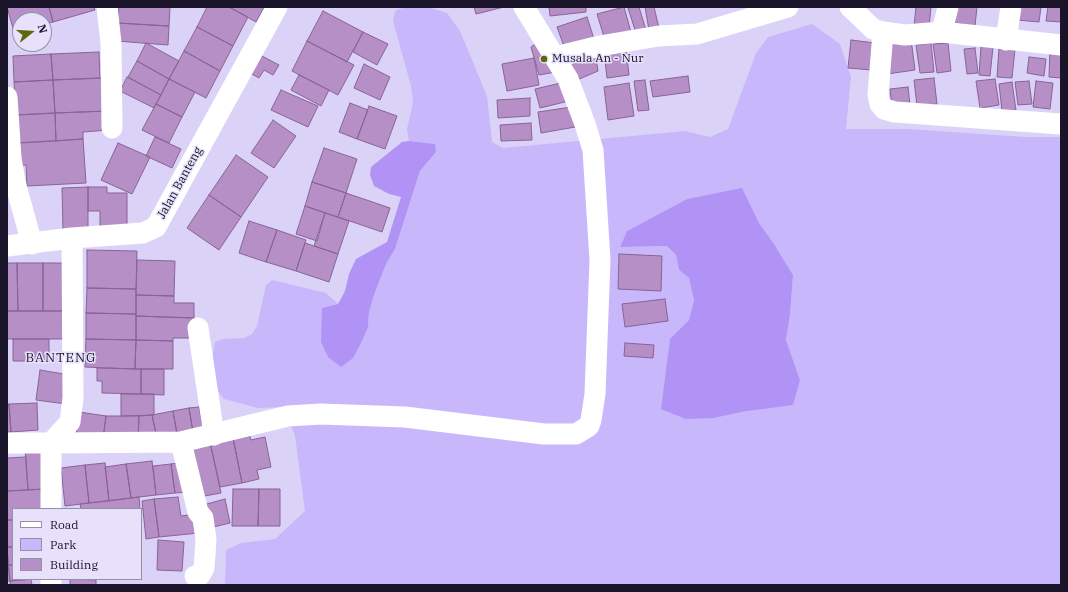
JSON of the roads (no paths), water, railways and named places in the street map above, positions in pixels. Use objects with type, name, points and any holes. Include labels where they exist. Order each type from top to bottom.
[{"type":"street","points":[[107,7],[111,43],[112,128]]},
{"type":"street","name":"Jalan Banteng","points":[[7,246],[72,238],[143,234],[156,227],[277,7]]},
{"type":"street","points":[[7,443],[181,442],[288,416],[320,414],[405,416],[544,434],[576,434],[589,426],[595,394],[600,268],[593,150],[586,124],[568,80],[524,7]]},
{"type":"street","points":[[555,57],[600,46],[653,37],[697,34],[788,7]]},
{"type":"street","points":[[850,7],[873,29],[883,32],[904,35],[942,32],[1061,45]]},
{"type":"street","points":[[942,32],[948,7]]},
{"type":"street","points":[[1006,40],[1011,7]]},
{"type":"street","points":[[883,32],[878,95],[880,104],[884,109],[895,112],[1061,124]]},
{"type":"street","points":[[7,97],[11,158],[15,182],[32,244]]},
{"type":"street","points":[[51,508],[51,443],[70,422],[73,398],[72,238]]},
{"type":"street","points":[[198,328],[214,435]]},
{"type":"street","points":[[181,442],[198,512],[203,518],[206,540],[204,568],[200,575],[195,576]]},
{"type":"place","name":"Musala An - Nur","points":[[544,59]]},
{"type":"district","name":"BANTENG","points":[[61,358]]}]
